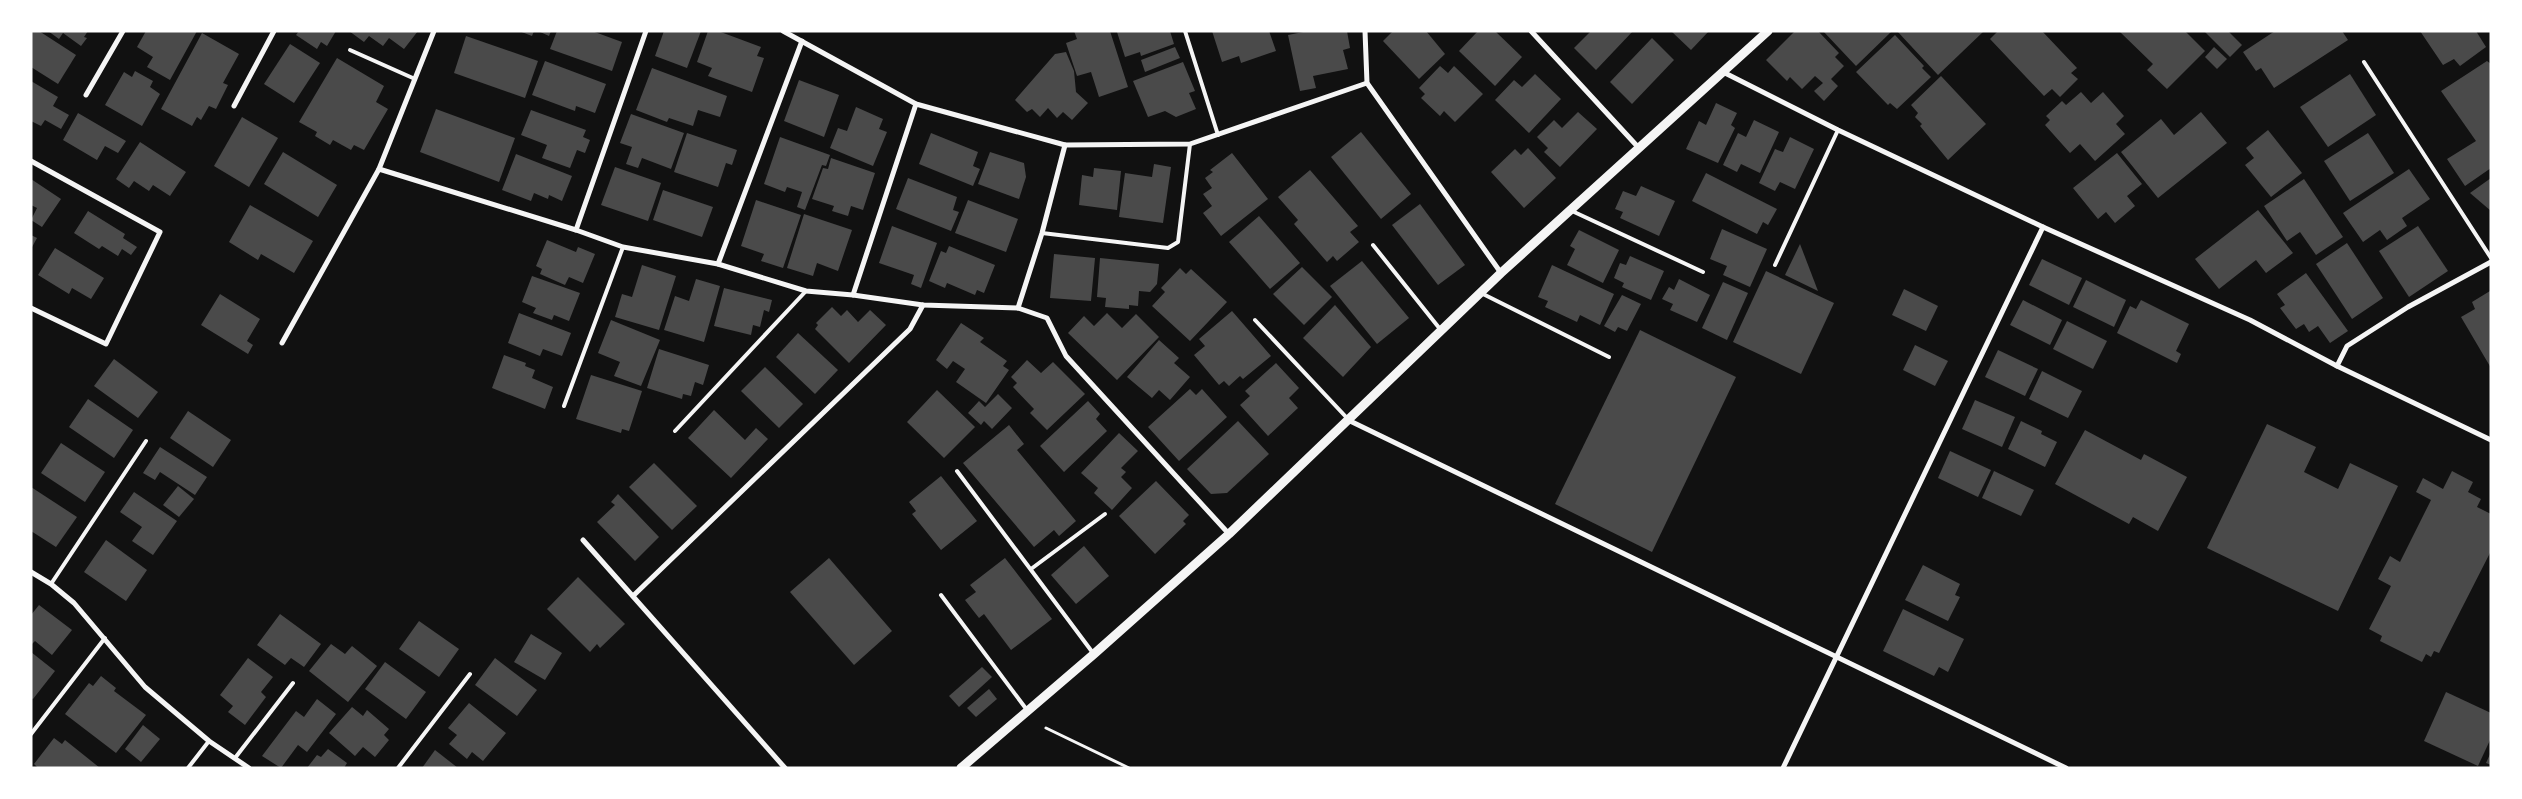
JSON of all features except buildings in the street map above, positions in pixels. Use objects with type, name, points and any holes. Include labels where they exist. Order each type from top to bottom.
[{"type":"street","points":[[86,95],[123,31]]},
{"type":"street","points":[[234,106],[274,31]]},
{"type":"street","points":[[282,343],[379,169],[434,31]]},
{"type":"street","points":[[576,230],[646,31]]},
{"type":"street","points":[[783,31],[916,104],[1065,145],[1190,144],[1367,83]]},
{"type":"street","points":[[1365,31],[1367,83],[1501,273]]},
{"type":"street","points":[[1531,31],[1638,147]]},
{"type":"street","points":[[961,768],[1230,534],[1501,273],[1768,31]]},
{"type":"street","points":[[718,264],[802,41]]},
{"type":"street","points":[[1722,71],[1838,130],[2043,227],[2250,320],[2337,366],[2491,440]]},
{"type":"street","points":[[853,295],[916,104]]},
{"type":"street","points":[[1018,308],[1042,233],[1065,145]]},
{"type":"street","points":[[31,161],[160,232],[106,344],[31,308]]},
{"type":"street","points":[[379,169],[576,230],[623,247],[718,264],[806,291],[853,295],[923,305],[1018,308],[1047,318],[1066,356],[1230,534]]},
{"type":"street","points":[[1783,768],[2043,227]]},
{"type":"street","points":[[2337,366],[2347,346],[2408,307],[2491,262]]},
{"type":"street","points":[[633,596],[910,329],[923,305]]},
{"type":"street","points":[[1348,420],[2066,768]]},
{"type":"street","points":[[583,540],[785,768]]},
{"type":"street","points":[[31,572],[51,584],[74,603],[106,638],[145,687],[209,741],[249,768]]},
{"type":"lane","points":[[1185,31],[1218,135]]},
{"type":"lane","points":[[350,50],[415,79]]},
{"type":"lane","points":[[2364,62],[2491,258]]},
{"type":"lane","points":[[1775,265],[1838,130]]},
{"type":"lane","points":[[1042,233],[1168,248],[1178,242],[1190,144]]},
{"type":"lane","points":[[1570,210],[1703,272]]},
{"type":"lane","points":[[1373,245],[1442,331]]},
{"type":"lane","points":[[564,406],[623,247]]},
{"type":"lane","points":[[676,431],[806,291]]},
{"type":"lane","points":[[1481,292],[1609,357]]},
{"type":"lane","points":[[1255,320],[1348,420]]},
{"type":"lane","points":[[51,584],[146,441]]},
{"type":"lane","points":[[957,471],[1094,654]]},
{"type":"lane","points":[[1031,569],[1105,514]]},
{"type":"lane","points":[[941,595],[1027,711]]},
{"type":"lane","points":[[31,734],[106,638]]},
{"type":"lane","points":[[398,768],[470,674]]},
{"type":"lane","points":[[235,758],[294,683]]},
{"type":"lane","points":[[188,768],[209,741]]},
{"type":"path","points":[[1027,711],[1041,725],[1129,768]]}]
